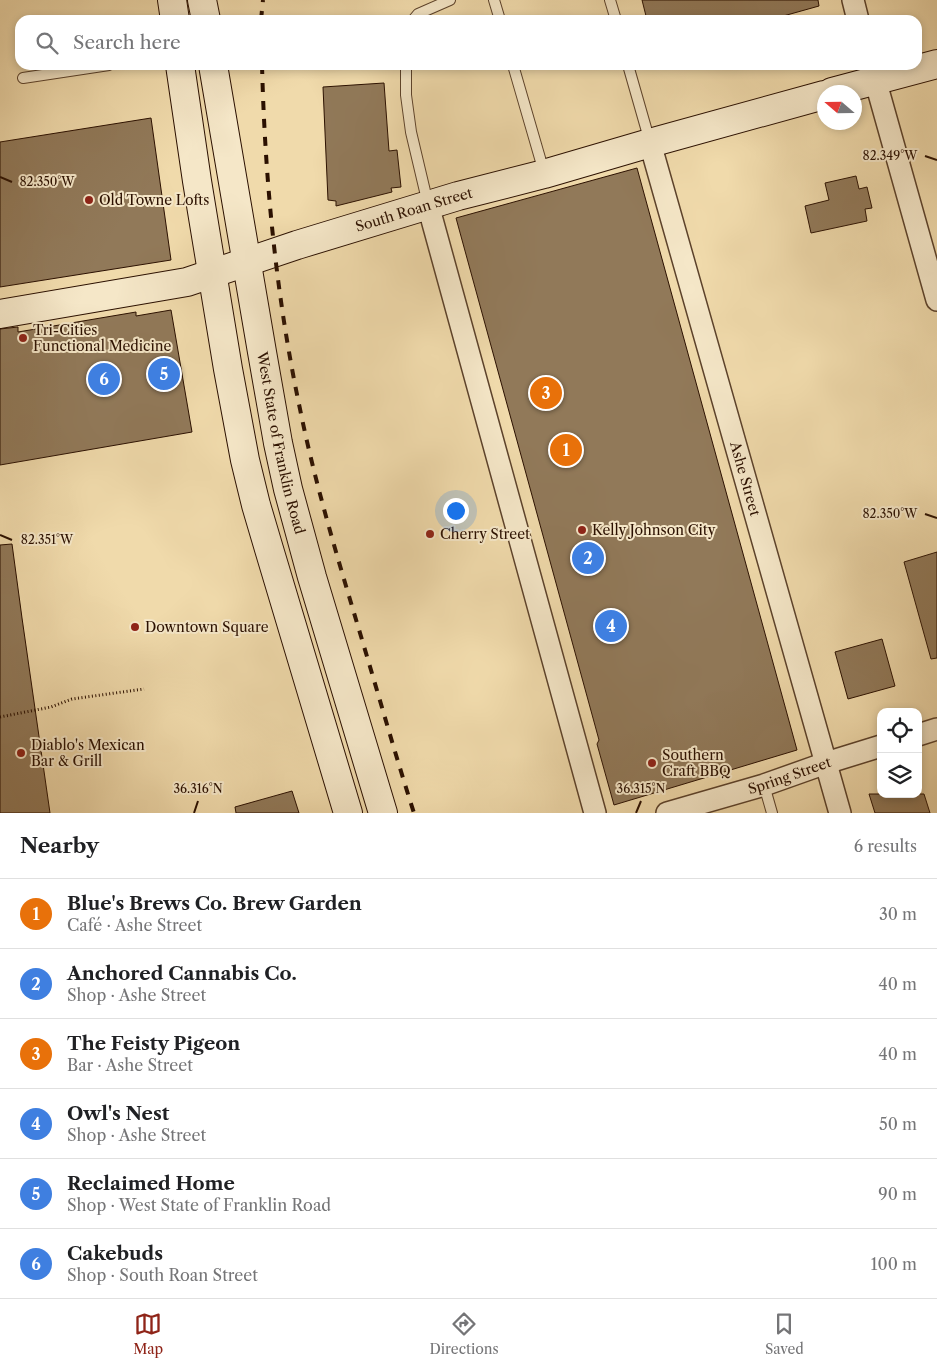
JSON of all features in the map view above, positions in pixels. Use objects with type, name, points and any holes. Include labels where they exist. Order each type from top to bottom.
[{"type":"main road","points":[[172,0],[174,15]]},
{"type":"main road","points":[[202,0],[205,15]]},
{"type":"main road","points":[[922,66],[937,64]]},
{"type":"main road","points":[[181,70],[191,145],[236,414],[256,505],[348,813]]},
{"type":"main road","name":"West State of Franklin Road","points":[[215,70],[278,443],[288,489],[309,568],[383,813]]},
{"type":"main road","points":[[847,85],[873,73],[894,70]]},
{"type":"main road","name":"South Roan Street","points":[[0,314],[187,282],[297,245],[458,196],[544,174],[817,97]]},
{"type":"street","points":[[853,0],[857,15]]},
{"type":"street","points":[[873,73],[937,300]]},
{"type":"street","name":"Ashe Street","points":[[650,143],[840,813]]},
{"type":"street","points":[[428,205],[595,813]]},
{"type":"street","points":[[922,734],[937,729]]},
{"type":"street","name":"Spring Street","points":[[667,813],[764,785],[877,747]]},
{"type":"lane","points":[[417,15],[450,0]]},
{"type":"lane","points":[[494,0],[498,15]]},
{"type":"lane","points":[[610,0],[614,15]]},
{"type":"lane","points":[[23,78],[76,70]]},
{"type":"lane","points":[[406,70],[406,95],[411,132],[428,205]]},
{"type":"lane","points":[[514,70],[544,174]]},
{"type":"lane","points":[[629,70],[650,143]]},
{"type":"lane","points":[[764,785],[772,813]]},
{"type":"path","points":[[0,717],[51,707],[72,700],[144,689]]},
{"type":"building","points":[[642,0],[818,0],[819,6],[787,15],[646,15]]},
{"type":"building","points":[[384,83],[389,151],[397,150],[401,187],[391,188],[392,192],[336,206],[336,201],[328,200],[323,87]]},
{"type":"building","name":"Old Towne Lofts","points":[[151,118],[171,260],[0,287],[0,142]]},
{"type":"building","points":[[637,168],[797,750],[614,805],[597,744],[599,740],[456,218]]},
{"type":"building","points":[[856,176],[859,189],[867,187],[872,208],[865,209],[867,221],[811,233],[805,206],[829,200],[825,183]]},
{"type":"building","points":[[171,310],[192,432],[0,465],[0,329],[18,327],[18,332],[136,312],[136,316]]},
{"type":"building","points":[[12,544],[50,813],[0,813],[0,545]]},
{"type":"building","points":[[937,552],[937,658],[931,659],[904,562]]},
{"type":"building","points":[[882,639],[895,686],[848,699],[835,652]]},
{"type":"building","points":[[292,791],[299,813],[236,813],[235,807]]},
{"type":"building","points":[[869,794],[877,794],[877,798],[922,798],[922,794],[924,794],[930,813],[875,813]]},
{"type":"railway","points":[[262,15],[263,0]]},
{"type":"railway","points":[[262,70],[273,238],[284,324],[300,409],[329,527],[414,813]]},
{"type":"place","name":"Old Towne Lofts","points":[[89,200]]},
{"type":"place","name":"Tri-Cities Functional Medicine","points":[[23,338]]},
{"type":"place","name":"Reclaimed Home","points":[[164,374]]},
{"type":"place","name":"Cakebuds","points":[[104,379]]},
{"type":"place","name":"The Feisty Pigeon","points":[[546,393]]},
{"type":"place","name":"Blue's Brews Co. Brew Garden","points":[[566,450]]},
{"type":"place","name":"Kelly Johnson City","points":[[582,530]]},
{"type":"place","name":"Cherry Street","points":[[430,534]]},
{"type":"place","name":"Anchored Cannabis Co.","points":[[588,558]]},
{"type":"place","name":"Owl's Nest","points":[[611,626]]},
{"type":"place","name":"Downtown Square","points":[[135,627]]},
{"type":"place","name":"Diablo's Mexican Bar & Grill","points":[[21,753]]},
{"type":"place","name":"Southern Craft BBQ","points":[[652,763]]}]
